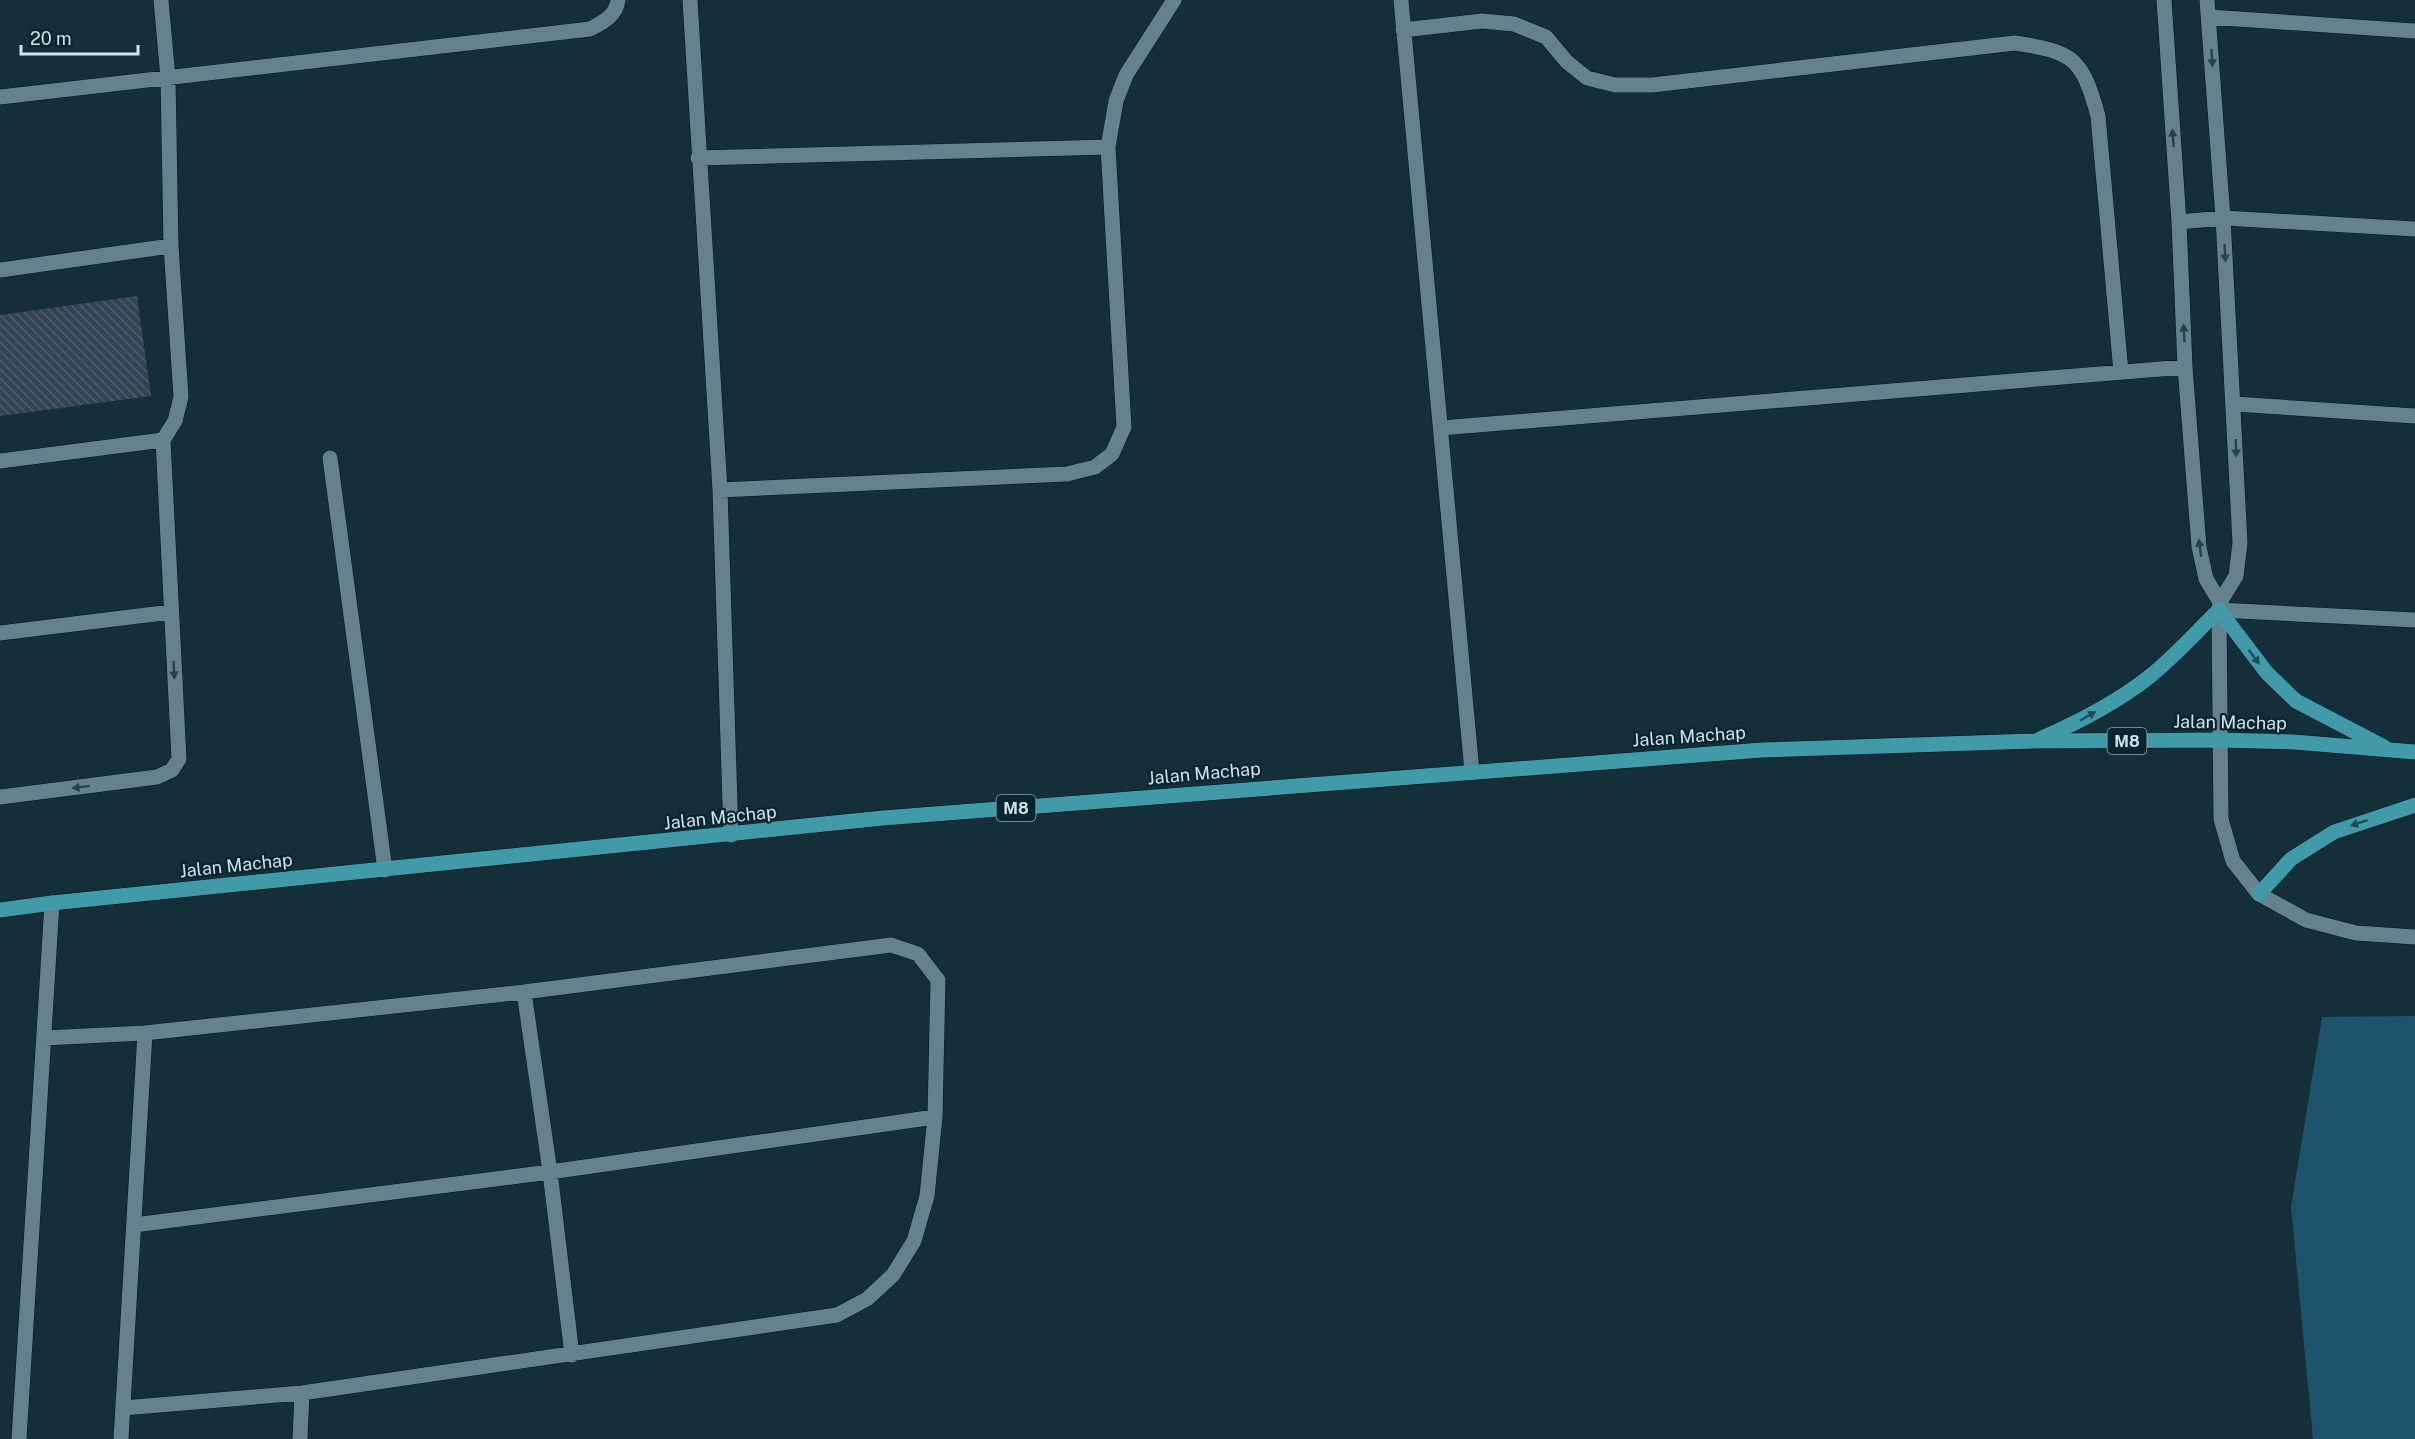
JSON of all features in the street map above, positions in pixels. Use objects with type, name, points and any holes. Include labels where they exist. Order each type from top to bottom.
[{"type":"main road","points":[[2035,741],[2077,723],[2149,677],[2220,606],[2267,673],[2296,701],[2389,750]]},
{"type":"main road","name":"Jalan Machap","points":[[0,910],[895,817],[1762,750],[2035,741],[2219,740],[2294,742],[2415,752]]},
{"type":"main road","points":[[2259,894],[2291,859],[2334,832],[2415,805]]},
{"type":"street","points":[[0,797],[157,777],[172,770],[179,759],[163,440],[175,421],[181,397],[171,246],[168,78],[161,0]]},
{"type":"street","points":[[0,97],[590,29],[607,20],[617,9],[618,0]]},
{"type":"street","points":[[690,0],[720,490],[731,835]]},
{"type":"street","points":[[720,490],[1067,474],[1095,467],[1112,454],[1124,427],[1108,147],[1116,101],[1126,75],[1174,0]]},
{"type":"street","points":[[1401,0],[1472,772]]},
{"type":"street","points":[[2164,0],[2179,222],[2185,367],[2199,547],[2206,579],[2220,606]]},
{"type":"street","points":[[2207,0],[2223,218],[2240,543],[2236,576],[2220,606],[2221,819],[2233,861],[2259,894],[2306,920],[2356,933],[2415,937]]},
{"type":"street","points":[[2209,17],[2415,31]]},
{"type":"street","points":[[1403,30],[1482,21],[1514,24],[1546,37],[1567,63],[1587,78],[1615,85],[1652,85],[2015,43],[2045,48],[2072,59],[2089,84],[2098,116],[2121,372]]},
{"type":"street","points":[[698,158],[1108,147]]},
{"type":"street","points":[[2179,222],[2223,218],[2415,229]]},
{"type":"street","points":[[0,270],[171,246]]},
{"type":"street","points":[[1441,428],[2185,367]]},
{"type":"street","points":[[2234,404],[2415,416]]},
{"type":"street","points":[[0,461],[163,440]]},
{"type":"street","points":[[330,458],[385,870]]},
{"type":"street","points":[[2220,606],[2415,620]]},
{"type":"street","points":[[0,633],[171,612]]},
{"type":"street","points":[[19,1439],[52,903]]},
{"type":"street","points":[[44,1038],[145,1034],[524,992],[891,945],[918,954],[938,980],[935,1117],[927,1196],[914,1241],[893,1275],[867,1299],[837,1315],[302,1393],[123,1408]]},
{"type":"street","points":[[524,992],[550,1172],[572,1354]]},
{"type":"street","points":[[121,1439],[145,1034]]},
{"type":"street","points":[[134,1225],[550,1172],[935,1117]]},
{"type":"street","points":[[300,1439],[302,1393]]},
{"type":"shaded area","points":[[2415,1016],[2415,1439],[2313,1439],[2291,1207],[2322,1017]]},
{"type":"building","points":[[137,296],[151,396],[0,416],[0,315]]}]
